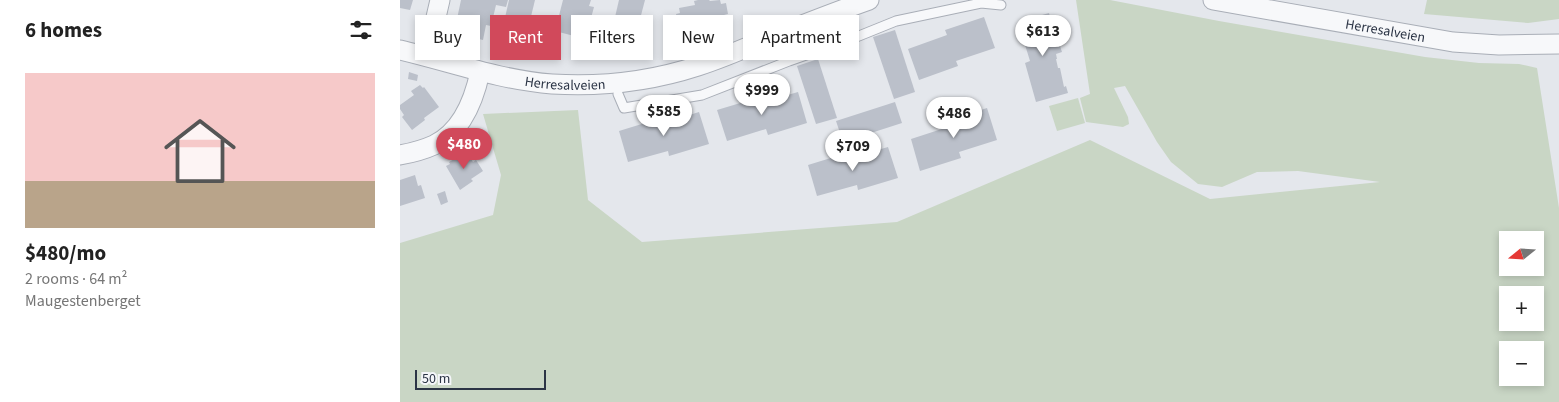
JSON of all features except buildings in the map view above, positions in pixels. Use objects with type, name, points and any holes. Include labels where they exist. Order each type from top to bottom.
[{"type":"street","points":[[437,15],[440,0]]},
{"type":"street","name":"Herresalveien","points":[[440,60],[480,72],[514,79],[566,84],[595,84],[647,79],[698,66],[727,56],[869,0]]},
{"type":"street","name":"Herresalveien","points":[[1213,0],[1454,42],[1500,45],[1559,44]]},
{"type":"street","name":"Herresalveien","points":[[400,50],[415,53]]},
{"type":"street","points":[[400,155],[434,145],[452,132],[465,114],[477,88],[480,72]]},
{"type":"lane","points":[[859,37],[896,21],[981,3],[1000,5]]},
{"type":"lane","points":[[839,11],[840,15]]},
{"type":"lane","name":"Herresalveien","points":[[618,94],[624,108],[702,95],[794,60]]},
{"type":"green space","points":[[1076,0],[1110,0],[1425,57],[1479,63],[1519,64],[1537,68],[1559,208],[1559,402],[400,402],[400,243],[493,215],[501,175],[483,114],[578,110],[588,200],[642,242],[897,222],[1090,140],[1210,199],[1380,182],[1298,171],[1257,172],[1222,187],[1198,184],[1171,162],[1157,142],[1125,86],[1114,88],[1128,117],[1129,124],[1123,127],[1086,122],[1080,98],[1090,94]]},
{"type":"green space","points":[[1427,0],[1559,0],[1559,19],[1528,23],[1424,14]]},
{"type":"green space","points":[[1078,98],[1085,123],[1057,131],[1049,106]]}]
